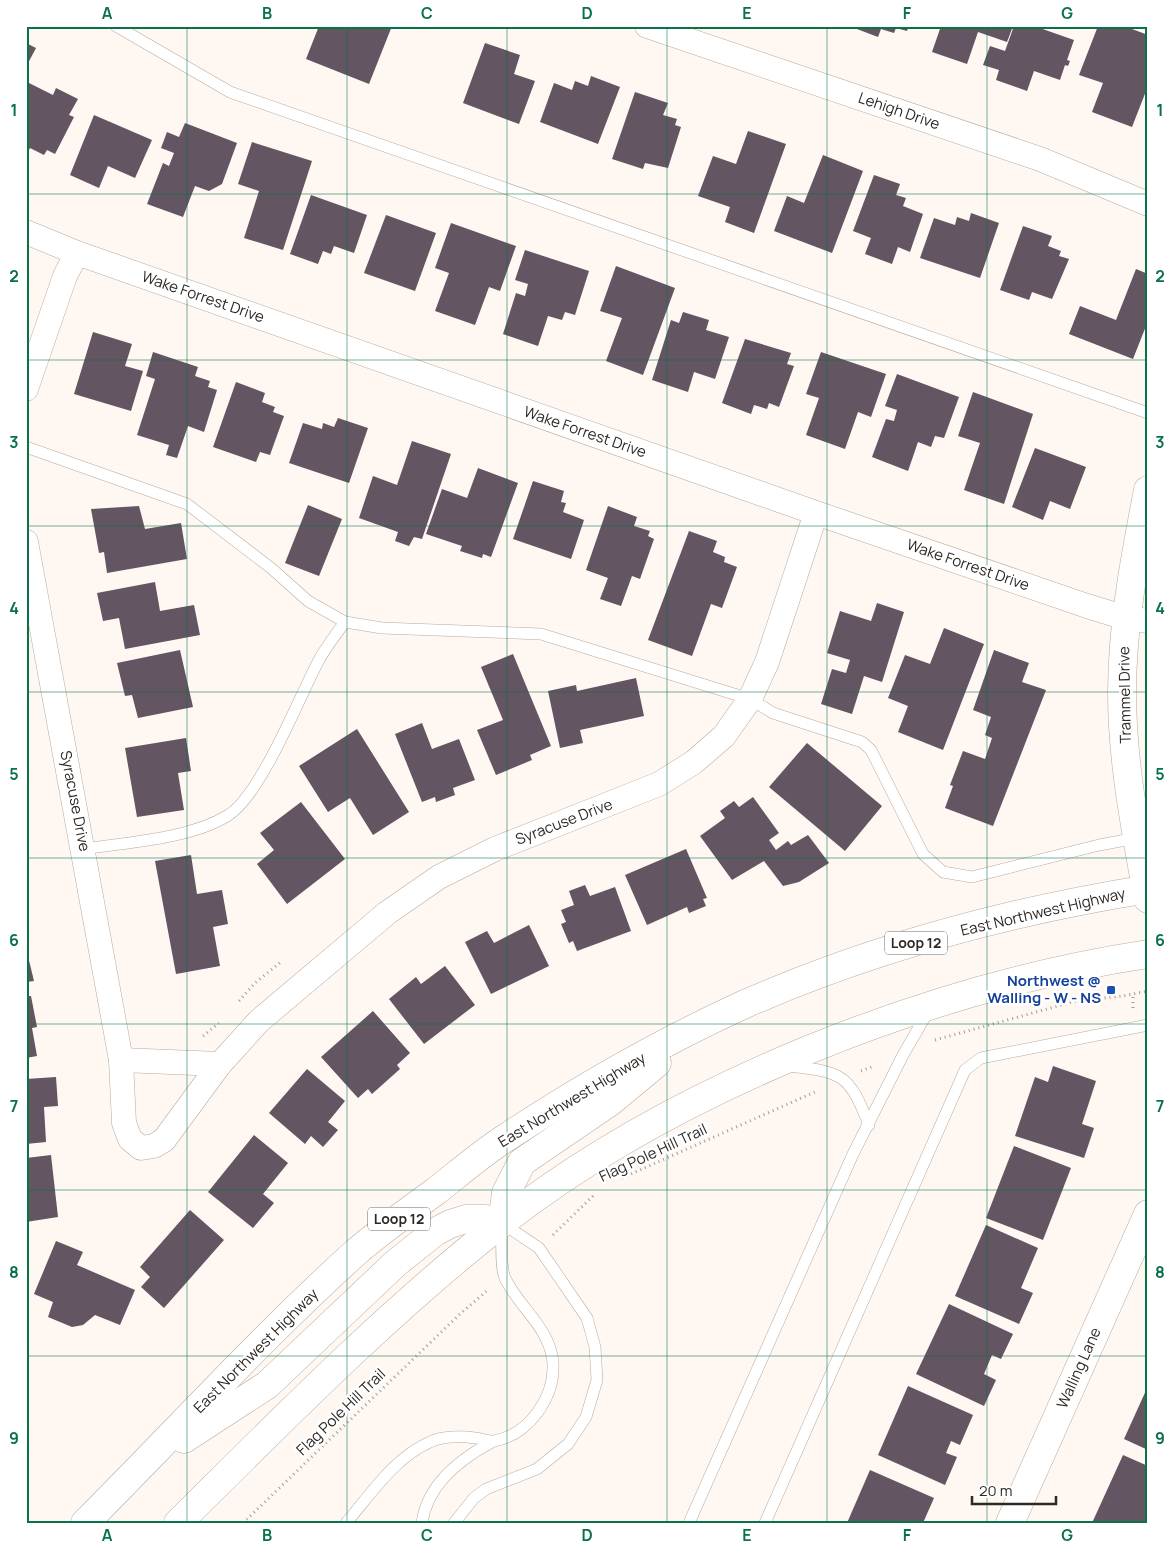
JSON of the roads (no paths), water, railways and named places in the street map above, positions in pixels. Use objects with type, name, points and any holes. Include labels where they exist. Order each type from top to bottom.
[{"type":"main road","name":"Trammel Drive","points":[[1147,892],[1142,837],[1125,745],[1122,702],[1137,620],[1148,490]]},
{"type":"main road","name":"East Northwest Highway","points":[[86,1523],[256,1349],[357,1251],[504,1139],[570,1098],[696,1028],[822,973],[883,953],[1042,909],[1147,892]]},
{"type":"main road","points":[[178,1523],[420,1289],[502,1223],[588,1164],[662,1120],[776,1065],[891,1018],[989,988],[1148,954]]},
{"type":"main road","points":[[502,1223],[506,1193],[522,1162],[610,1102],[696,1028]]},
{"type":"main road","name":"Walling Lane","points":[[1010,1523],[1148,1214]]},
{"type":"main road","points":[[143,1465],[267,1385],[396,1263],[435,1232],[466,1218],[486,1219],[502,1223]]},
{"type":"street","name":"Lehigh Drive","points":[[647,26],[1040,159],[1148,204]]},
{"type":"street","name":"Wake Forrest Drive","points":[[26,232],[76,253],[816,513],[1137,620]]},
{"type":"street","points":[[26,389],[65,276],[76,253]]},
{"type":"street","name":"Syracuse Drive","points":[[26,542],[84,849],[121,1060],[124,1124],[130,1139],[141,1148],[154,1146],[164,1140],[220,1064],[259,1021],[387,913],[439,877],[495,848],[659,784],[694,762],[724,736],[750,699],[767,662],[816,513]]},
{"type":"street","points":[[121,1060],[220,1064]]},
{"type":"lane","points":[[116,26],[230,92],[1148,413]]},
{"type":"lane","points":[[26,447],[186,504],[271,568],[308,601],[344,622],[382,628],[541,634],[750,699],[773,713],[862,742],[871,750],[923,854],[943,872],[972,877],[1100,845],[1142,837]]},
{"type":"lane","points":[[84,849],[179,834],[212,824],[229,815],[245,799],[266,768],[320,658],[344,622]]},
{"type":"lane","points":[[689,1523],[853,1154],[903,1055],[931,1007]]},
{"type":"lane","points":[[765,1523],[965,1070],[980,1058],[1148,1025]]},
{"type":"lane","points":[[776,1065],[812,1069],[844,1078],[856,1093],[869,1125]]},
{"type":"lane","points":[[454,1523],[474,1498],[486,1489],[536,1468],[568,1444],[577,1432],[591,1405],[597,1380],[597,1366],[590,1326],[575,1300],[539,1248],[502,1223]]},
{"type":"lane","points":[[422,1523],[433,1491],[446,1474],[476,1450],[522,1428],[533,1418],[543,1404],[553,1376],[551,1349],[545,1335],[505,1277],[502,1223]]},
{"type":"lane","points":[[346,1523],[392,1471],[408,1456],[431,1441],[458,1437],[492,1442]]},
{"type":"place","name":"Northwest @ Walling - W - NS","points":[[1111,990]]}]
